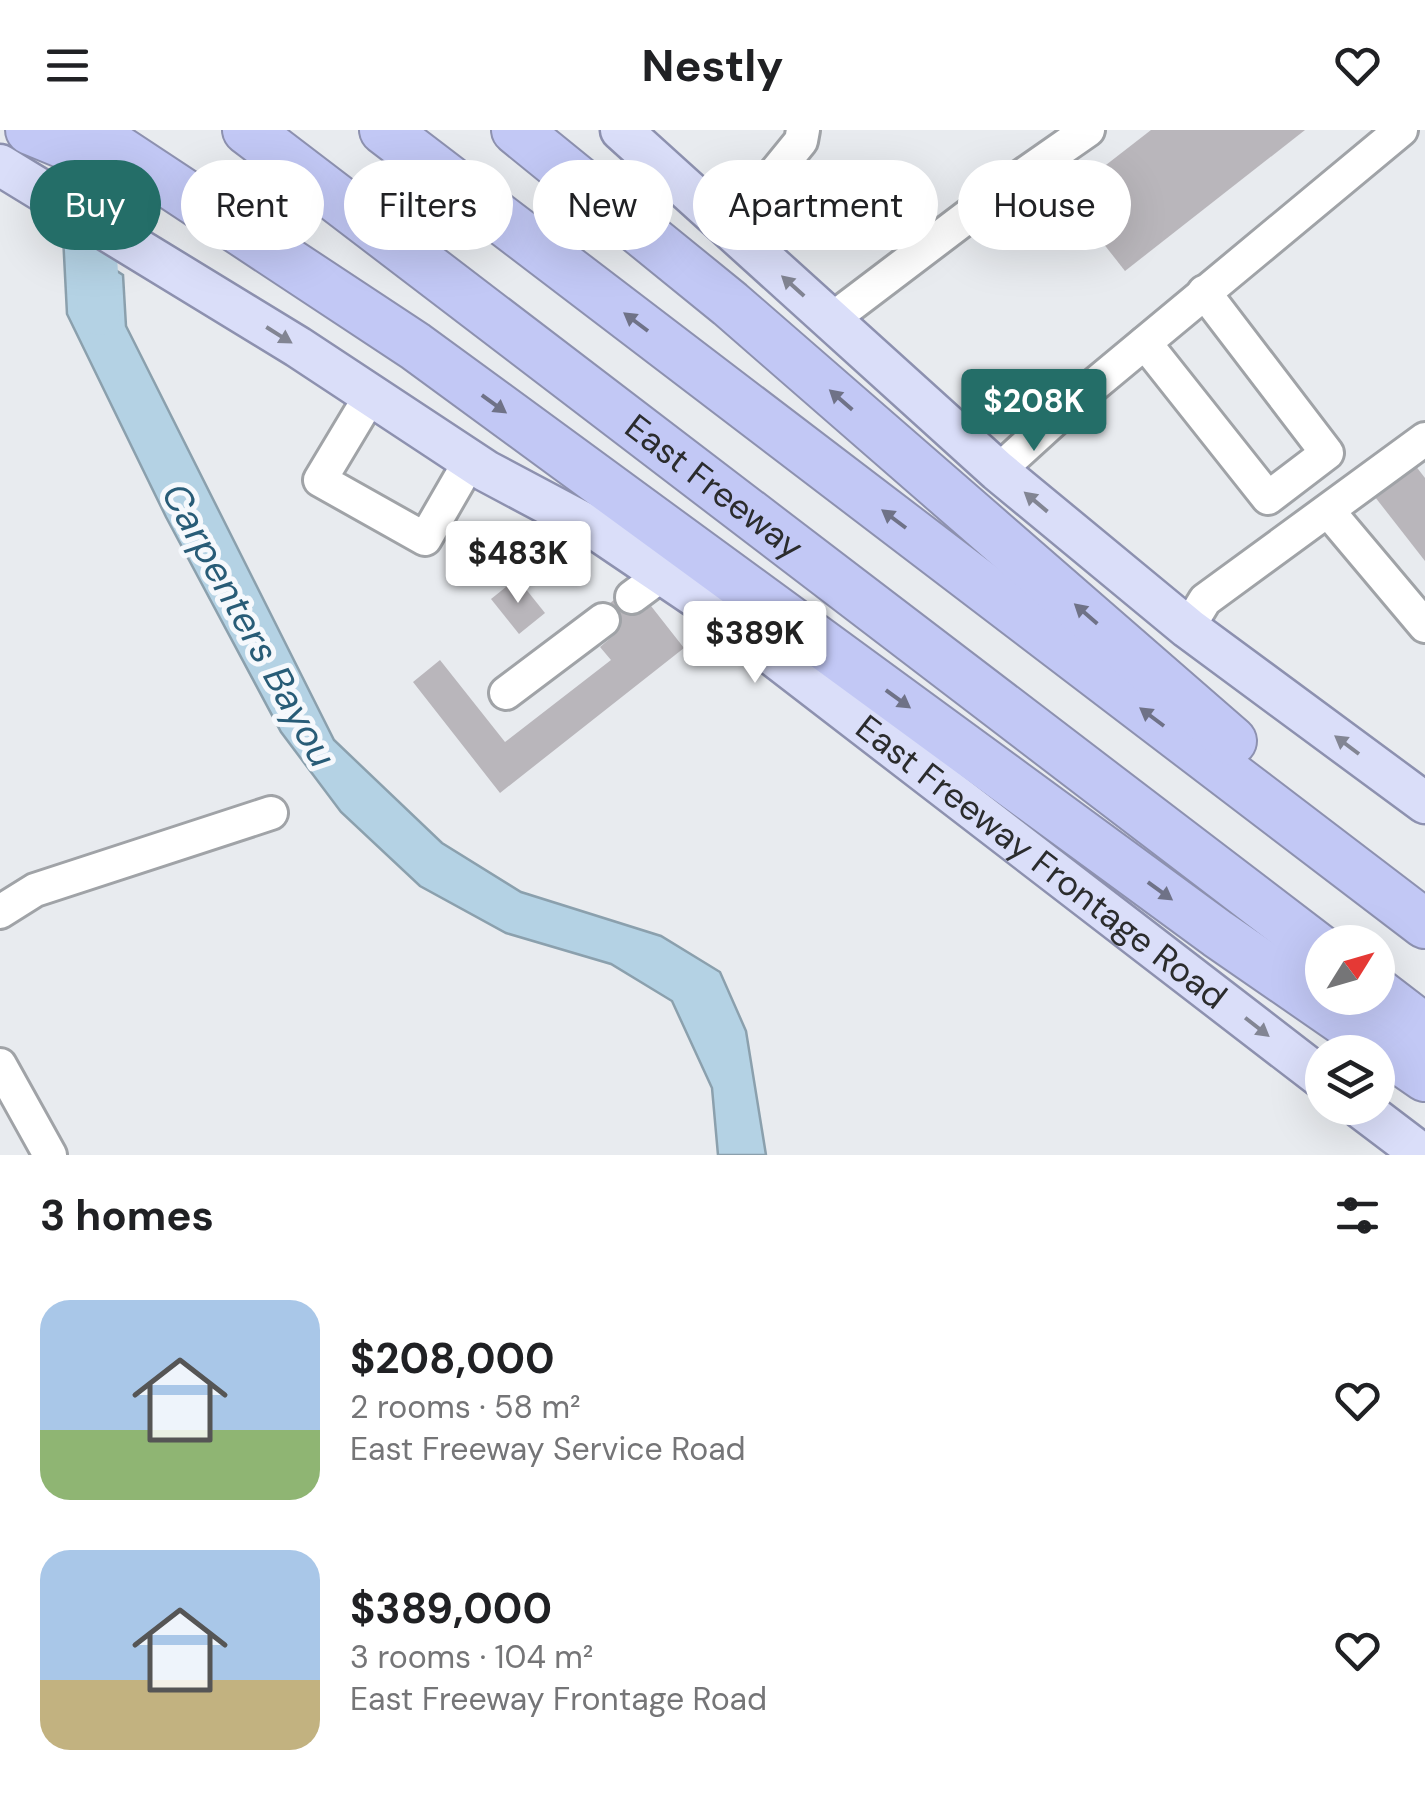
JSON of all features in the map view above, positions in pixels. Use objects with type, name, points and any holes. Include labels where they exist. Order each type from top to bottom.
[{"type":"highway","points":[[88,130],[415,346],[1218,934],[1425,1077]]},
{"type":"highway","name":"East Freeway","points":[[247,130],[1305,938]]},
{"type":"highway","points":[[384,130],[1425,924]]},
{"type":"highway","points":[[516,130],[730,304],[1425,906]]},
{"type":"highway","points":[[14,156],[142,178],[285,258]]},
{"type":"highway","points":[[1395,1006],[1425,1029]]},
{"type":"main road","points":[[621,130],[693,195]]},
{"type":"main road","name":"East Freeway Frontage Road","points":[[14,156],[196,284],[470,461],[596,530],[647,586],[721,615],[1305,1065]]},
{"type":"main road","points":[[753,250],[998,470],[1188,628],[1425,803]]},
{"type":"main road","points":[[1384,1125],[1423,1155]]},
{"type":"street","points":[[786,160],[801,141],[803,130]]},
{"type":"street","points":[[831,320],[993,196],[1088,130]]},
{"type":"street","points":[[998,470],[1204,292],[1401,130]]},
{"type":"street","points":[[1145,343],[1268,498],[1327,453],[1204,292]]},
{"type":"street","points":[[371,395],[320,480],[425,540],[470,461]]},
{"type":"street","points":[[1188,628],[1205,600],[1425,439]]},
{"type":"street","points":[[1329,512],[1425,626]]},
{"type":"street","points":[[506,692],[602,620]]},
{"type":"street","points":[[0,912],[35,890],[271,813]]},
{"type":"street","points":[[0,1065],[50,1155]]},
{"type":"water","points":[[64,250],[85,250],[123,275],[126,326],[334,740],[442,843],[521,892],[661,936],[720,972],[746,1031],[766,1155],[718,1155],[712,1088],[672,1001],[611,964],[506,933],[420,886],[341,812],[281,732],[166,517],[67,314]]},
{"type":"building","points":[[1151,130],[1305,130],[1125,271],[1108,250],[1131,250],[1131,160],[1112,160]]},
{"type":"building","points":[[1408,456],[1425,478],[1425,561],[1368,488]]},
{"type":"building","points":[[517,578],[545,613],[519,634],[491,599]]},
{"type":"building","points":[[627,590],[643,612],[651,606],[684,648],[500,793],[413,682],[440,660],[505,742],[611,660],[600,647],[614,635],[597,613]]},
{"type":"waterway","name":"Carpenters Bayou","points":[[99,314],[96,255],[105,130]]}]
